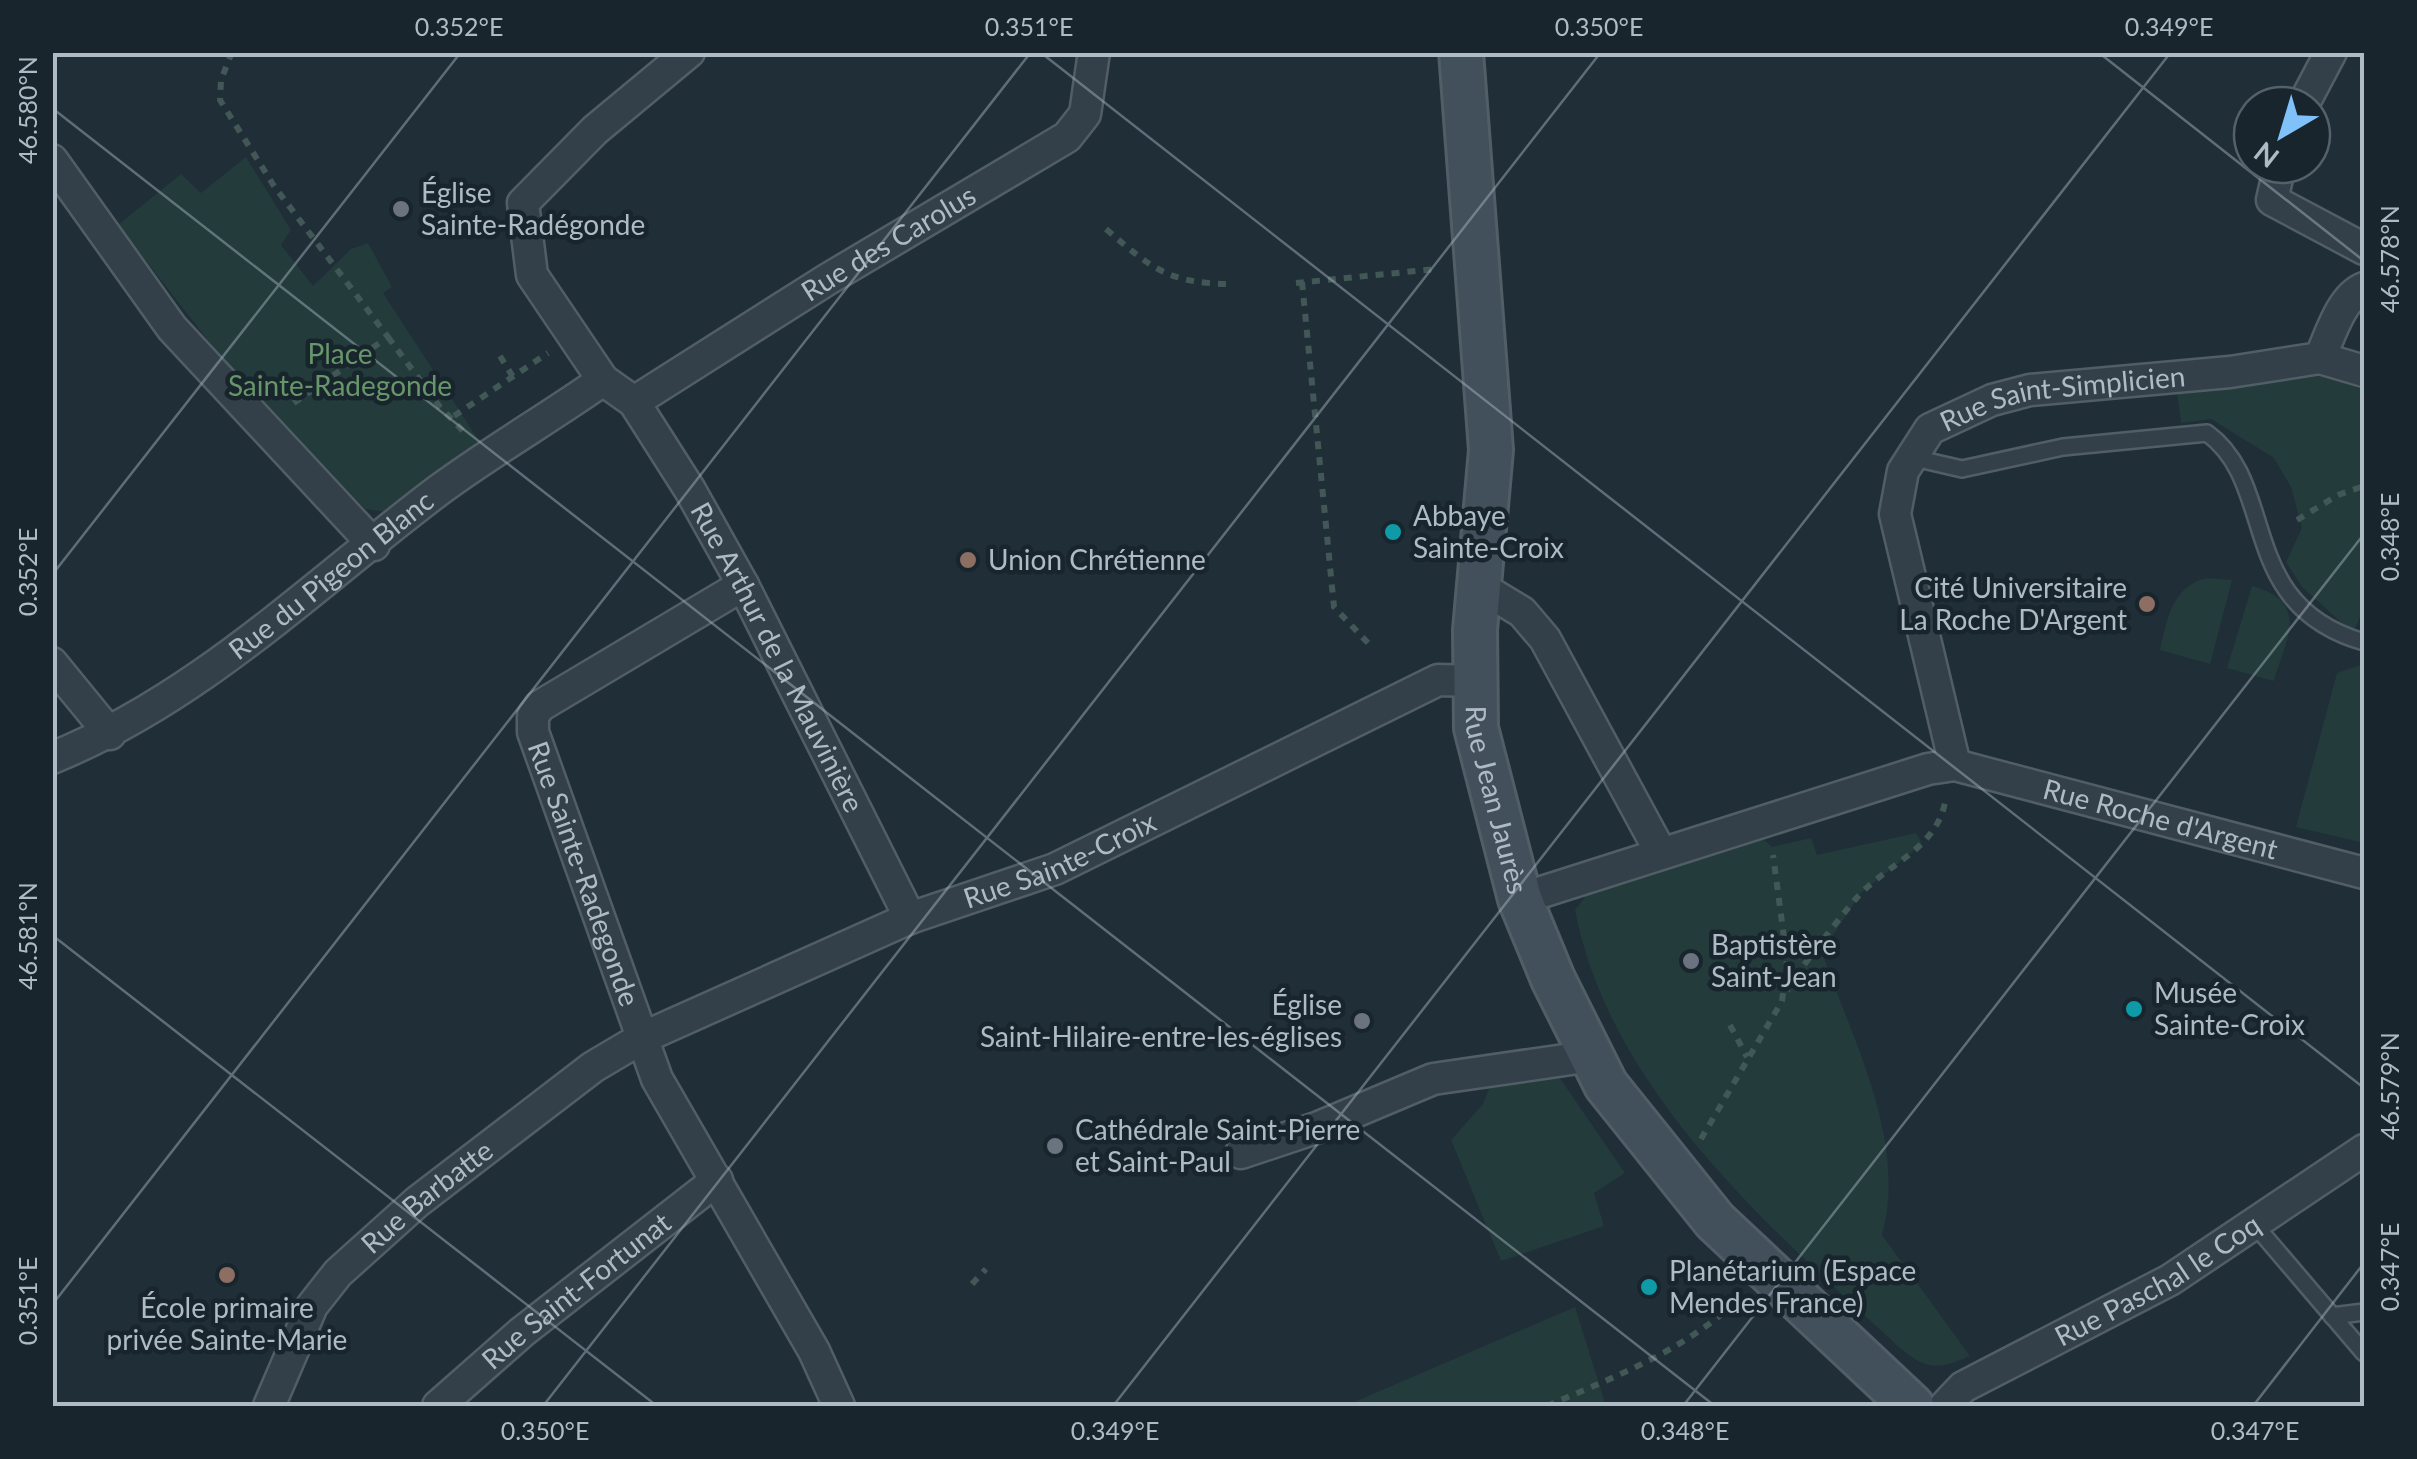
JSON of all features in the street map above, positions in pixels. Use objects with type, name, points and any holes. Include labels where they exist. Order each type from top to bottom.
[{"type":"street","points":[[634,402],[604,380],[532,275],[522,203],[595,130],[689,52]]},
{"type":"street","name":"Rue des Carolus","points":[[634,402],[828,279],[1067,137],[1085,114],[1094,52]]},
{"type":"street","name":"Rue Jean Jaurès","points":[[1461,52],[1490,450],[1475,681],[1480,752],[1520,898],[1553,978],[1606,1085],[1714,1220],[1912,1406]]},
{"type":"street","points":[[2314,85],[2331,52]]},
{"type":"street","points":[[52,160],[135,282],[261,426],[374,545]]},
{"type":"street","points":[[2275,185],[2272,200],[2364,249]]},
{"type":"street","points":[[2364,288],[2356,291],[2342,312],[2320,358],[2364,371]]},
{"type":"street","name":"Rue Saint-Simplicien","points":[[1955,764],[1895,514],[1910,457],[1930,428],[2004,396],[2320,358]]},
{"type":"street","name":"Rue du Pigeon Blanc","points":[[52,758],[110,734],[286,616],[438,492],[604,380]]},
{"type":"street","name":"Rue Arthur de la Mauvinière","points":[[634,402],[744,585],[910,918]]},
{"type":"street","name":"Rue Sainte-Radegonde","points":[[642,1038],[533,732],[533,716],[540,706],[744,585]]},
{"type":"street","points":[[1479,586],[1522,612],[1545,639],[1661,853]]},
{"type":"street","points":[[52,662],[110,734]]},
{"type":"street","name":"Rue Sainte-Croix","points":[[642,1038],[910,918],[1055,869],[1438,680],[1475,681]]},
{"type":"street","points":[[1520,898],[1928,768],[1955,764]]},
{"type":"street","name":"Rue Roche d'Argent","points":[[1955,764],[2364,873]]},
{"type":"street","points":[[642,1038],[657,1079],[814,1351],[839,1406]]},
{"type":"street","name":"Rue Barbatte","points":[[269,1406],[312,1306],[338,1273],[430,1191],[592,1067],[642,1038]]},
{"type":"street","points":[[1241,1153],[1319,1127],[1433,1079],[1592,1056]]},
{"type":"street","name":"Rue Paschal le Coq","points":[[1945,1406],[1963,1388],[2170,1280],[2364,1150]]},
{"type":"street","name":"Rue Saint-Fortunat","points":[[438,1406],[522,1332],[717,1180]]},
{"type":"lane","points":[[1910,457],[1962,469],[2064,446],[2207,433],[2226,452],[2262,546],[2281,583],[2321,622],[2364,642]]},
{"type":"lane","points":[[2254,1224],[2364,1353]]},
{"type":"lane","points":[[2332,1316],[2364,1312]]},
{"type":"path","points":[[232,52],[220,80],[220,100],[274,186],[440,407],[454,416],[472,442]]},
{"type":"path","points":[[1106,228],[1146,264],[1187,284],[1229,284]]},
{"type":"path","points":[[1368,643],[1334,607],[1299,283],[1435,270],[1475,255]]},
{"type":"path","points":[[261,426],[388,336]]},
{"type":"path","points":[[454,416],[555,349]]},
{"type":"path","points":[[500,356],[513,377]]},
{"type":"path","points":[[2297,520],[2338,495],[2364,486]]},
{"type":"path","points":[[1698,1144],[1790,984],[1861,893],[1942,824],[1955,764]]},
{"type":"path","points":[[1772,847],[1787,960],[1782,1001]]},
{"type":"path","points":[[1730,1025],[1747,1057]]},
{"type":"path","points":[[972,1284],[986,1269]]},
{"type":"path","points":[[1546,1406],[1666,1354],[1721,1316]]},
{"type":"green space","name":"Place Sainte-Radegonde","points":[[246,157],[291,230],[281,245],[313,286],[351,249],[368,243],[392,287],[383,293],[481,444],[388,512],[365,509],[231,370],[118,225],[181,174],[201,193]]},
{"type":"green space","points":[[2320,375],[2364,390],[2364,608],[2353,633],[2302,587],[2286,562],[2302,528],[2291,487],[2274,458],[2211,419],[2181,423],[2177,391]]},
{"type":"green space","points":[[2207,578],[2232,580],[2210,664],[2160,650],[2173,605],[2186,588]]},
{"type":"green space","points":[[2252,586],[2271,593],[2289,614],[2290,626],[2274,681],[2227,668]]},
{"type":"green space","points":[[2364,664],[2364,843],[2296,827],[2337,673]]},
{"type":"green space","points":[[1916,833],[1922,844],[1861,893],[1822,952],[1861,1055],[1882,1127],[1888,1199],[1882,1235],[1970,1356],[1933,1366],[1900,1348],[1800,1255],[1702,1152],[1659,1097],[1622,1038],[1594,976],[1575,910],[1588,893],[1763,839],[1772,847],[1811,838],[1817,855]]},
{"type":"green space","points":[[1555,1071],[1625,1173],[1594,1193],[1604,1226],[1501,1261],[1451,1140],[1483,1104],[1492,1081]]},
{"type":"green space","points":[[1575,1307],[1606,1406],[1345,1406]]},
{"type":"place","name":"Église Sainte-Radégonde","points":[[401,209]]},
{"type":"place","name":"Abbaye Sainte-Croix","points":[[1393,532]]},
{"type":"place","name":"Union Chrétienne","points":[[968,560]]},
{"type":"place","name":"Cité Universitaire La Roche D'Argent","points":[[2147,604]]},
{"type":"place","name":"Baptistère Saint-Jean","points":[[1691,961]]},
{"type":"place","name":"Musée Sainte-Croix","points":[[2134,1009]]},
{"type":"place","name":"Église Saint-Hilaire-entre-les-églises","points":[[1362,1021]]},
{"type":"place","name":"Cathédrale Saint-Pierre et Saint-Paul","points":[[1055,1146]]},
{"type":"place","name":"École primaire privée Sainte-Marie","points":[[227,1275]]},
{"type":"place","name":"Planétarium (Espace Mendes France)","points":[[1649,1287]]}]
